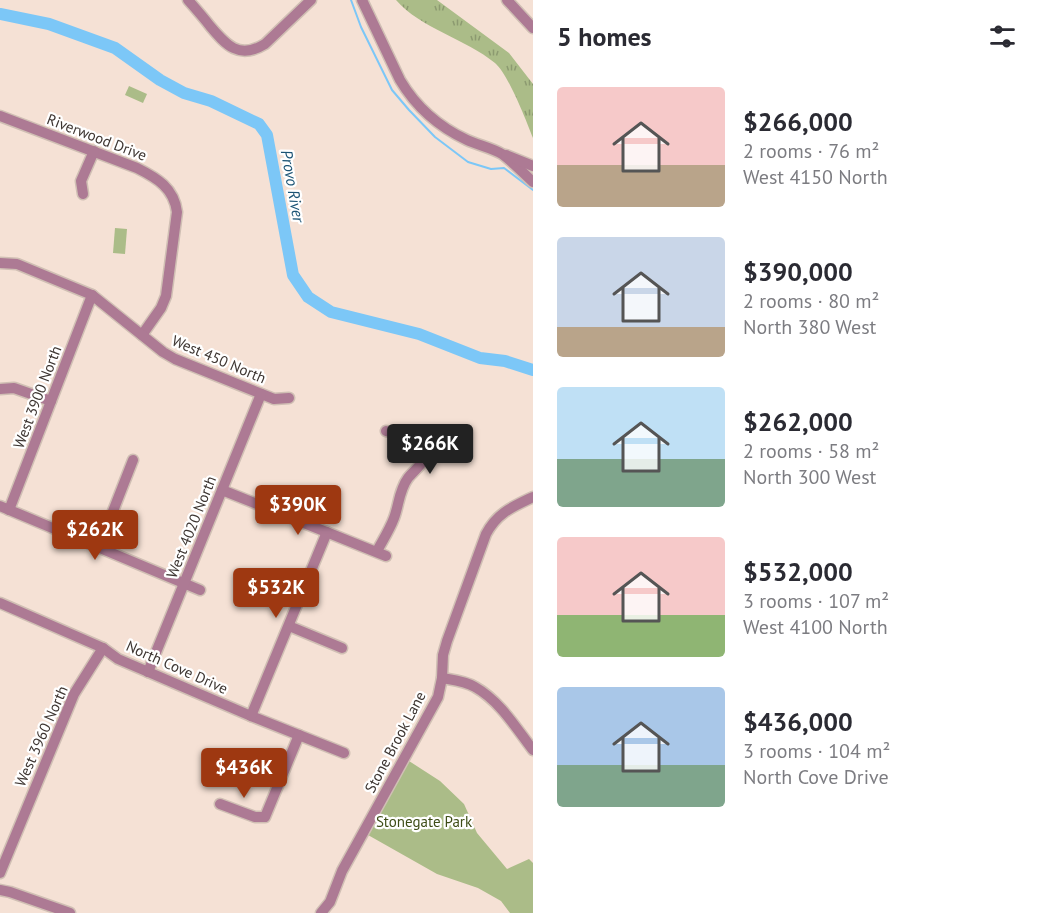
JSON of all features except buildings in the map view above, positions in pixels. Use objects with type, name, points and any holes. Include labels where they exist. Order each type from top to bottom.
[{"type":"street","points":[[189,0],[223,41],[234,49],[245,51],[265,44],[311,0]]},
{"type":"street","points":[[362,0],[406,91],[422,109],[443,128],[468,141],[533,166]]},
{"type":"street","points":[[512,1],[533,28]]},
{"type":"street","name":"Riverwood Drive","points":[[0,116],[152,175],[170,191],[176,206],[177,218],[166,296],[161,308],[142,335]]},
{"type":"street","points":[[83,194],[81,181],[94,151]]},
{"type":"street","points":[[500,153],[533,182]]},
{"type":"street","name":"West 450 North","points":[[0,263],[17,264],[92,295],[175,359],[278,400],[289,398]]},
{"type":"street","name":"West 3900 North","points":[[5,508],[51,401],[92,295]]},
{"type":"street","points":[[0,389],[14,388],[51,401]]},
{"type":"street","name":"West 4020 North","points":[[148,672],[261,394]]},
{"type":"street","points":[[222,490],[382,554],[404,485],[408,477],[422,464],[425,455],[424,447],[419,441],[386,431]]},
{"type":"street","points":[[99,547],[133,460]]},
{"type":"street","name":"Stone Brook Lane","points":[[322,913],[330,902],[342,871],[438,697],[447,641],[486,534],[492,523],[503,512],[533,497]]},
{"type":"street","points":[[5,508],[200,590]]},
{"type":"street","points":[[251,716],[327,532]]},
{"type":"street","name":"North Cove Drive","points":[[0,603],[103,648],[118,659],[344,753]]},
{"type":"street","points":[[289,626],[342,648]]},
{"type":"street","name":"West 3960 North","points":[[0,873],[74,694],[103,648]]},
{"type":"street","points":[[442,678],[474,686],[489,696],[533,750]]},
{"type":"street","points":[[220,804],[255,817],[265,816],[299,735]]},
{"type":"street","points":[[0,890],[70,913]]},
{"type":"green space","points":[[396,0],[437,0],[509,53],[533,84],[533,138],[511,87],[495,63],[471,47],[430,26],[406,10]]},
{"type":"green space","points":[[129,86],[147,94],[143,103],[125,95]]},
{"type":"green space","points":[[115,228],[127,229],[125,254],[113,253]]},
{"type":"green space","name":"Stonegate Park","points":[[409,761],[440,781],[464,804],[477,833],[507,869],[529,859],[533,863],[533,913],[510,913],[501,901],[478,888],[437,874],[368,835]]},
{"type":"waterway","points":[[351,0],[361,27],[392,90],[409,110],[435,137],[468,162],[491,169],[504,168],[533,190]]},
{"type":"waterway","name":"Provo River","points":[[0,14],[49,24],[115,48],[160,80],[184,93],[211,101],[259,124],[267,135],[293,275],[308,297],[331,312],[419,334],[480,358],[505,361],[533,370]]}]
